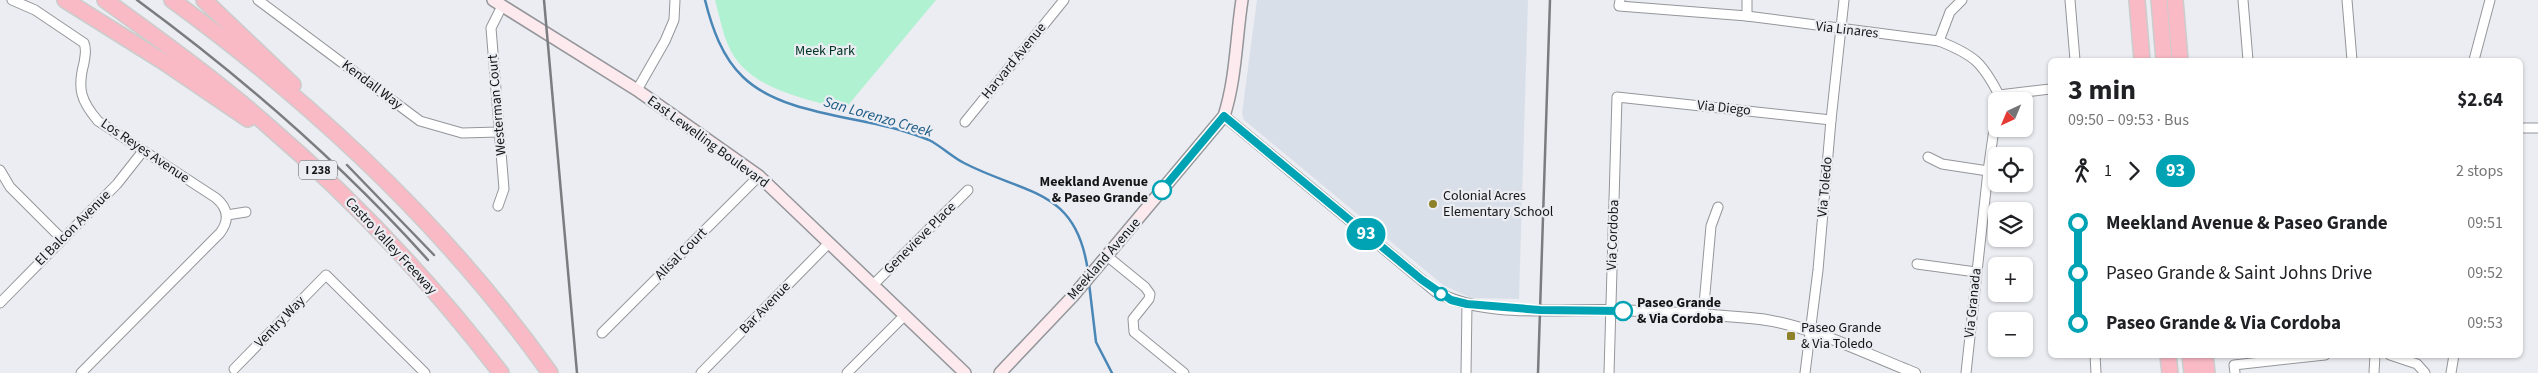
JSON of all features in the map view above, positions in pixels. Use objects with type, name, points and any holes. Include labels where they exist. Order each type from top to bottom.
[{"type":"highway","points":[[65,0],[148,51],[296,150]]},
{"type":"highway","name":"Castro Valley Freeway","points":[[105,0],[205,74],[296,150],[408,262],[501,373]]},
{"type":"highway","name":"I 238","points":[[172,0],[238,50],[322,120],[435,233],[487,292],[548,370]]},
{"type":"highway","points":[[204,0],[281,72],[322,120]]},
{"type":"highway","points":[[2137,0],[2142,58]]},
{"type":"highway","points":[[2159,0],[2164,58]]},
{"type":"highway","points":[[2175,0],[2180,58]]},
{"type":"highway","points":[[2168,358],[2170,373]]},
{"type":"highway","points":[[2190,358],[2192,373]]},
{"type":"highway","points":[[2206,358],[2207,373]]},
{"type":"main road","name":"Meekland Avenue","points":[[1000,373],[1073,296],[1224,116],[1232,88],[1235,41],[1242,0]]},
{"type":"main road","name":"East Lewelling Boulevard","points":[[498,3],[637,90],[759,176],[965,373]]},
{"type":"street","name":"Los Reyes Avenue","points":[[12,0],[43,15],[79,39],[85,46],[80,90],[87,108],[98,122],[216,198],[224,206],[227,215]]},
{"type":"street","name":"Kendall Way","points":[[258,0],[420,121],[462,132],[500,132]]},
{"type":"street","points":[[637,90],[665,41],[674,20],[675,0]]},
{"type":"street","name":"Harvard Avenue","points":[[965,122],[1064,0]]},
{"type":"street","points":[[1747,16],[1748,0]]},
{"type":"street","name":"Via Toledo","points":[[1805,373],[1811,332],[1844,0]]},
{"type":"street","points":[[1939,41],[1950,12],[1962,0]]},
{"type":"street","points":[[2070,0],[2075,58]]},
{"type":"street","points":[[2243,0],[2248,58]]},
{"type":"street","points":[[2347,0],[2352,58]]},
{"type":"street","points":[[2475,58],[2490,0]]},
{"type":"street","name":"Westerman Court","points":[[498,3],[491,28],[504,189],[498,206]]},
{"type":"street","name":"Via Linares","points":[[1620,3],[1747,16],[1842,30],[1939,41],[1966,52],[1986,69],[1996,92]]},
{"type":"street","name":"Via Linares","points":[[2033,92],[2048,89]]},
{"type":"street","name":"Via Diego","points":[[1617,97],[1831,120]]},
{"type":"street","name":"Via Cordoba","points":[[1609,373],[1617,97]]},
{"type":"street","points":[[1224,116],[1436,290],[1451,300],[1467,304],[1540,310],[1611,310],[1752,318],[1811,332],[1915,373]]},
{"type":"street","points":[[2523,128],[2538,128]]},
{"type":"street","name":"El Balcon Avenue","points":[[0,303],[117,184],[143,151]]},
{"type":"street","points":[[1928,158],[1942,164],[1988,171]]},
{"type":"street","points":[[0,170],[10,187],[62,239]]},
{"type":"street","name":"Via Granada","points":[[1966,373],[1988,171]]},
{"type":"street","name":"Alisal Court","points":[[602,333],[759,176]]},
{"type":"street","name":"Genevieve Place","points":[[873,286],[968,190]]},
{"type":"street","points":[[1703,316],[1711,226],[1718,207]]},
{"type":"street","points":[[81,373],[220,233],[227,215],[246,212]]},
{"type":"street","name":"Bar Avenue","points":[[701,373],[829,243]]},
{"type":"street","points":[[1104,260],[1145,286],[1150,294],[1149,299],[1133,318],[1134,332],[1184,373]]},
{"type":"street","points":[[1917,264],[1976,272]]},
{"type":"street","name":"Ventry Way","points":[[234,368],[326,274],[425,373]]},
{"type":"street","points":[[1466,373],[1467,304]]},
{"type":"street","points":[[847,373],[904,316]]},
{"type":"street","points":[[2095,358],[2096,373]]},
{"type":"street","points":[[2235,369],[2274,358]]},
{"type":"street","points":[[2374,373],[2375,358]]},
{"type":"street","points":[[2399,358],[2417,364],[2425,373]]},
{"type":"street","points":[[2451,373],[2454,358]]},
{"type":"shaded area","name":"Colonial Acres Elementary School","points":[[1257,0],[1528,0],[1519,299],[1471,298],[1443,285],[1244,120],[1242,113]]},
{"type":"green space","name":"Meek Park","points":[[715,0],[936,0],[844,110],[778,90],[748,72],[737,60],[728,45]]},
{"type":"waterway","name":"San Lorenzo Creek","points":[[705,0],[719,42],[729,60],[743,77],[758,89],[796,106],[881,125],[922,137],[933,142],[964,163],[1028,189],[1045,198],[1060,209],[1073,224],[1082,245],[1088,272]]},
{"type":"waterway","name":"San Lorenzo Creek","points":[[1089,283],[1096,342],[1112,373]]},
{"type":"railway","points":[[137,0],[215,60],[289,122],[360,189],[428,260]]},
{"type":"railway","points":[[544,0],[577,373]]},
{"type":"railway","points":[[1538,373],[1550,0]]},
{"type":"railway","points":[[347,165],[434,255]]},
{"type":"bus line","name":"93","points":[[1162,190],[1224,116],[1422,280],[1451,300],[1467,304],[1540,310],[1623,311]]},
{"type":"place","name":"Meekland Avenue & Paseo Grande","points":[[1162,190]]},
{"type":"place","name":"Colonial Acres Elementary School","points":[[1433,204]]},
{"type":"place","name":"Paseo Grande & Via Cordoba","points":[[1623,311]]},
{"type":"place","name":"Paseo Grande & Via Toledo","points":[[1791,336]]}]
